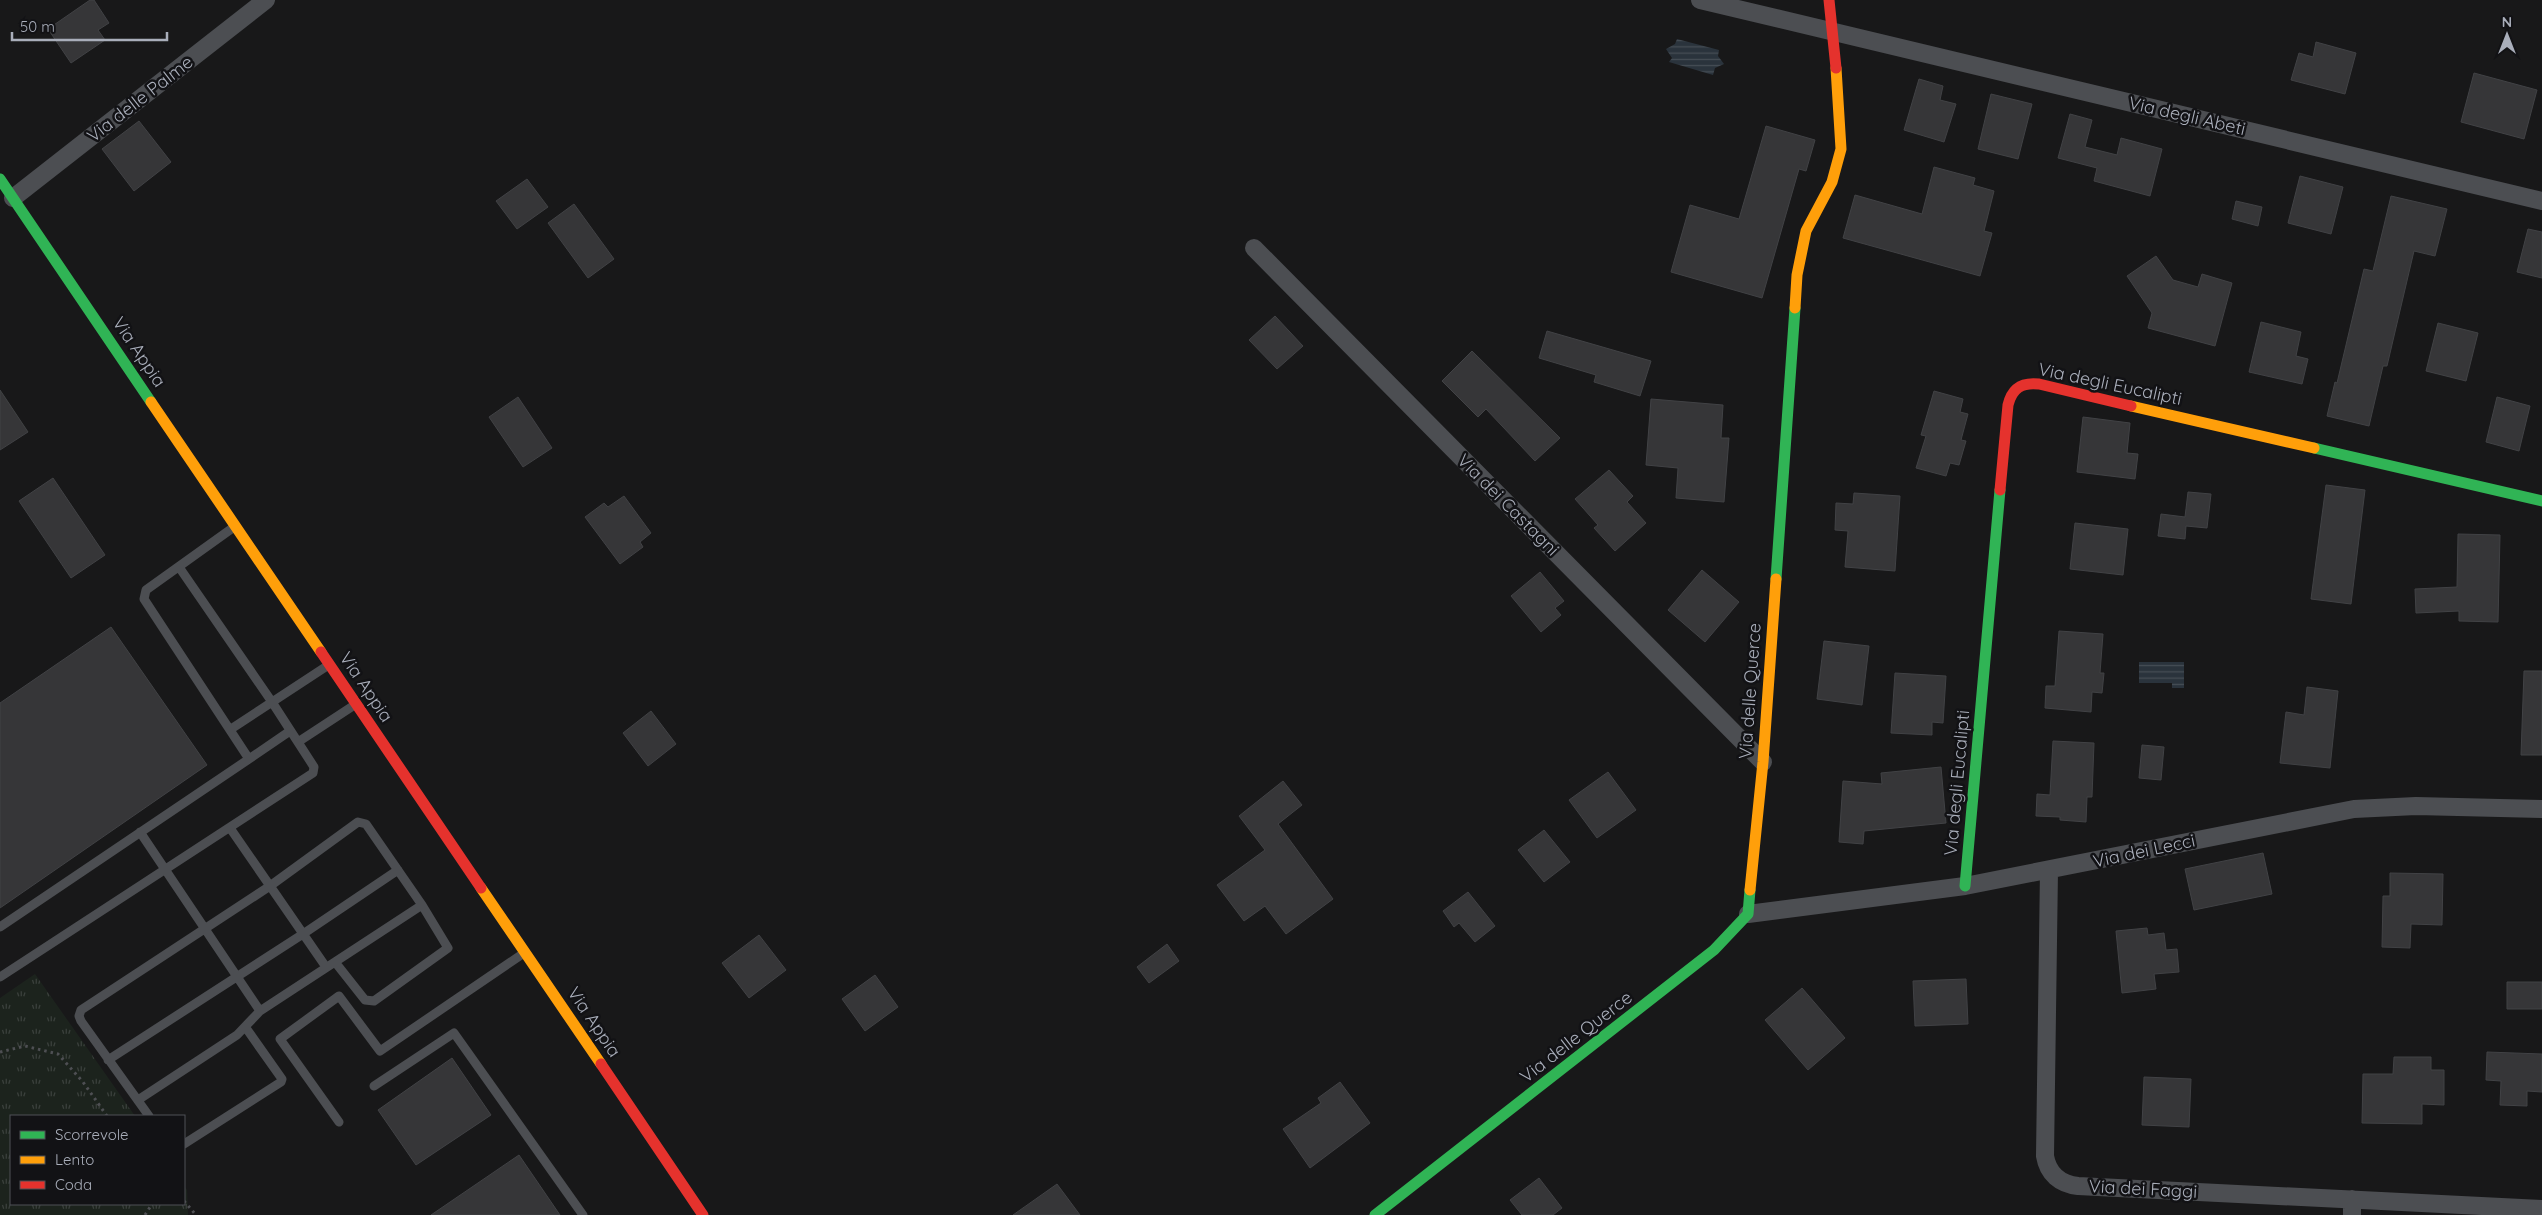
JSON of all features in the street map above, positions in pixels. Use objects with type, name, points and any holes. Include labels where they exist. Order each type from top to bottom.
[{"type":"street","name":"Via delle Palme","points":[[13,198],[266,0]]},
{"type":"street","name":"Via degli Abeti","points":[[1700,0],[2542,201]]},
{"type":"street","name":"Via delle Querce","points":[[1375,1215],[1687,973],[1714,950],[1748,914],[1763,762],[1797,276],[1806,231],[1832,182],[1841,149],[1840,107],[1828,0]]},
{"type":"street","name":"Via Appia","points":[[0,179],[703,1215]]},
{"type":"street","name":"Via dei Castagni","points":[[1254,248],[1763,762]]},
{"type":"street","name":"Via degli Eucalipti","points":[[1965,886],[2008,405],[2010,395],[2016,387],[2028,383],[2039,384],[2542,502]]},
{"type":"street","name":"Via dei Lecci","points":[[1748,914],[1965,886],[2354,809],[2416,806],[2542,809]]},
{"type":"street","name":"Via dei Faggi","points":[[2049,870],[2045,1156],[2053,1175],[2065,1183],[2078,1186],[2352,1207],[2542,1209]]},
{"type":"lane","points":[[236,526],[146,590],[144,599],[249,758]]},
{"type":"lane","points":[[0,977],[313,773],[314,767],[272,702],[179,567]]},
{"type":"lane","points":[[231,729],[330,665]]},
{"type":"lane","points":[[298,742],[356,704]]},
{"type":"lane","points":[[0,927],[290,731]]},
{"type":"lane","points":[[148,1115],[81,1021],[79,1016],[81,1010],[270,886],[362,821],[422,905],[448,948],[374,1001],[365,1000],[335,962]]},
{"type":"lane","points":[[230,828],[326,968]]},
{"type":"lane","points":[[140,832],[260,1011]]},
{"type":"lane","points":[[108,1060],[398,870]]},
{"type":"lane","points":[[138,1100],[246,1028],[260,1011],[422,905]]},
{"type":"lane","points":[[339,1122],[280,1039],[338,996],[380,1051],[525,952]]},
{"type":"lane","points":[[185,1143],[281,1082],[282,1079],[246,1028]]},
{"type":"lane","points":[[374,1086],[454,1033],[582,1215]]},
{"type":"path","points":[[0,1052],[25,1046],[58,1054],[84,1082],[106,1115]]},
{"type":"path","points":[[185,1202],[196,1215]]},
{"type":"green space","points":[[35,974],[134,1115],[10,1115],[10,1205],[185,1205],[185,1187],[187,1190],[188,1215],[0,1215],[0,998]]},
{"type":"shaded area","points":[[1677,39],[1719,50],[1718,56],[1724,64],[1715,68],[1713,75],[1669,62],[1672,58],[1666,49],[1675,44]]},
{"type":"shaded area","points":[[2139,662],[2184,662],[2184,688],[2172,688],[2172,683],[2139,683]]},
{"type":"building","points":[[90,0],[94,0],[109,23],[98,30],[105,40],[71,63],[48,29]]},
{"type":"building","points":[[2316,42],[2356,53],[2345,94],[2291,80],[2299,53],[2313,57]]},
{"type":"building","points":[[2474,73],[2537,90],[2524,139],[2461,122]]},
{"type":"building","points":[[1919,79],[1943,86],[1940,100],[1956,104],[1944,142],[1904,130]]},
{"type":"building","points":[[1991,94],[2032,104],[2018,159],[1978,149]]},
{"type":"building","points":[[2070,114],[2092,120],[2085,147],[2117,155],[2121,138],[2162,149],[2150,196],[2094,181],[2097,168],[2058,158]]},
{"type":"building","points":[[139,121],[171,162],[134,191],[102,149]]},
{"type":"building","points":[[1766,126],[1815,140],[1806,171],[1799,169],[1762,298],[1671,272],[1690,205],[1739,219]]},
{"type":"building","points":[[1934,167],[1975,178],[1973,185],[1994,191],[1984,231],[1992,233],[1980,276],[1843,238],[1855,195],[1922,214]]},
{"type":"building","points":[[2300,176],[2343,187],[2331,234],[2288,223]]},
{"type":"building","points":[[527,179],[548,207],[517,229],[496,201]]},
{"type":"building","points":[[2391,196],[2447,209],[2435,256],[2414,251],[2387,366],[2383,366],[2369,426],[2327,416],[2335,382],[2337,383],[2364,269],[2373,271]]},
{"type":"building","points":[[2236,201],[2262,207],[2258,226],[2232,219]]},
{"type":"building","points":[[574,204],[614,259],[588,278],[548,223]]},
{"type":"building","points":[[2528,229],[2542,232],[2542,278],[2517,272]]},
{"type":"building","points":[[2156,256],[2173,280],[2198,287],[2202,274],[2232,283],[2215,346],[2148,328],[2152,313],[2127,276]]},
{"type":"building","points":[[1275,316],[1303,346],[1277,369],[1249,340]]},
{"type":"building","points":[[2261,322],[2301,332],[2296,356],[2308,359],[2302,384],[2249,372]]},
{"type":"building","points":[[2438,323],[2478,333],[2466,381],[2426,371]]},
{"type":"building","points":[[1547,331],[1651,361],[1640,396],[1594,382],[1596,375],[1539,358]]},
{"type":"building","points":[[1472,351],[1560,438],[1535,461],[1486,409],[1478,417],[1442,381]]},
{"type":"building","points":[[0,390],[28,432],[0,450]]},
{"type":"building","points":[[1934,391],[1963,399],[1960,412],[1968,414],[1961,440],[1966,441],[1959,465],[1950,463],[1946,476],[1916,468],[1926,436],[1921,435]]},
{"type":"building","points":[[518,397],[552,448],[523,467],[489,417]]},
{"type":"building","points":[[2497,397],[2530,406],[2519,451],[2486,442]]},
{"type":"building","points":[[1651,399],[1723,405],[1721,438],[1729,438],[1724,502],[1676,498],[1678,468],[1646,465]]},
{"type":"building","points":[[2083,417],[2130,423],[2127,453],[2138,454],[2135,479],[2077,472]]},
{"type":"building","points":[[1609,470],[1633,496],[1627,502],[1646,523],[1615,551],[1594,528],[1598,525],[1575,499]]},
{"type":"building","points":[[53,478],[105,555],[71,578],[19,501]]},
{"type":"building","points":[[2326,485],[2365,490],[2351,604],[2311,599]]},
{"type":"building","points":[[2188,492],[2211,494],[2207,528],[2186,526],[2185,539],[2158,536],[2161,514],[2185,517]]},
{"type":"building","points":[[1854,493],[1900,496],[1895,571],[1845,567],[1848,531],[1835,530],[1836,503],[1853,504]]},
{"type":"building","points":[[624,496],[651,533],[640,542],[643,547],[620,564],[585,517],[604,503],[608,507]]},
{"type":"building","points":[[2075,523],[2128,529],[2123,575],[2070,569]]},
{"type":"building","points":[[2458,534],[2500,535],[2498,622],[2459,621],[2459,611],[2416,613],[2415,589],[2457,587]]},
{"type":"building","points":[[1702,570],[1739,602],[1705,642],[1668,610]]},
{"type":"building","points":[[1540,572],[1564,601],[1555,608],[1561,615],[1541,632],[1511,596]]},
{"type":"building","points":[[111,627],[207,765],[0,908],[0,703]]},
{"type":"building","points":[[2059,631],[2103,634],[2100,673],[2104,673],[2102,693],[2092,692],[2091,712],[2045,708],[2046,686],[2055,686]]},
{"type":"building","points":[[1824,641],[1869,646],[1862,705],[1817,699]]},
{"type":"building","points":[[2524,671],[2542,671],[2542,755],[2521,755]]},
{"type":"building","points":[[1895,673],[1946,676],[1943,723],[1932,722],[1932,735],[1891,733]]},
{"type":"building","points":[[2307,687],[2338,691],[2330,768],[2280,763],[2286,712],[2304,715]]},
{"type":"building","points":[[651,711],[676,744],[648,766],[623,733]]},
{"type":"building","points":[[2053,741],[2094,743],[2092,797],[2087,797],[2086,822],[2060,820],[2060,817],[2036,816],[2037,794],[2050,795]]},
{"type":"building","points":[[2142,745],[2164,747],[2161,780],[2139,778]]},
{"type":"building","points":[[1941,767],[1946,823],[1864,831],[1863,844],[1839,842],[1843,781],[1882,784],[1881,773]]},
{"type":"building","points":[[1608,772],[1636,810],[1597,838],[1569,800]]},
{"type":"building","points":[[1283,781],[1302,805],[1278,824],[1333,899],[1286,934],[1265,906],[1244,921],[1217,885],[1265,850],[1239,816]]},
{"type":"building","points":[[1544,830],[1570,862],[1544,882],[1518,850]]},
{"type":"building","points":[[2263,853],[2272,894],[2194,910],[2185,869]]},
{"type":"building","points":[[2390,873],[2443,874],[2442,925],[2411,924],[2410,948],[2382,947],[2383,896],[2390,896]]},
{"type":"building","points":[[1468,892],[1495,926],[1475,942],[1459,923],[1454,927],[1443,911]]},
{"type":"building","points":[[2147,928],[2148,935],[2164,933],[2166,950],[2177,949],[2179,972],[2154,974],[2156,989],[2122,993],[2116,931]]},
{"type":"building","points":[[759,935],[786,970],[749,998],[722,963]]},
{"type":"building","points":[[1167,944],[1179,961],[1149,983],[1137,967]]},
{"type":"building","points":[[875,975],[898,1007],[865,1031],[842,999]]},
{"type":"building","points":[[1966,979],[1968,1024],[1915,1026],[1913,981]]},
{"type":"building","points":[[2507,982],[2542,982],[2542,1009],[2507,1009]]},
{"type":"building","points":[[1802,988],[1845,1038],[1808,1070],[1765,1020]]},
{"type":"building","points":[[2487,1052],[2542,1054],[2542,1092],[2527,1091],[2527,1106],[2500,1105],[2501,1081],[2486,1080]]},
{"type":"building","points":[[2394,1057],[2431,1057],[2431,1070],[2444,1070],[2444,1105],[2422,1104],[2422,1124],[2362,1123],[2363,1074],[2393,1074]]},
{"type":"building","points":[[452,1058],[491,1115],[416,1165],[378,1110]]},
{"type":"building","points":[[2144,1077],[2191,1079],[2189,1127],[2142,1125]]},
{"type":"building","points":[[1340,1082],[1370,1123],[1310,1168],[1283,1129],[1321,1103],[1318,1098]]},
{"type":"building","points":[[519,1155],[560,1215],[431,1215]]},
{"type":"building","points":[[1539,1178],[1562,1208],[1553,1215],[1522,1215],[1510,1200]]},
{"type":"building","points":[[1057,1184],[1080,1215],[1013,1215]]},
{"type":"traffic: fast","points":[[0,179],[151,402]]},
{"type":"traffic: fast","points":[[1776,579],[1795,308]]},
{"type":"traffic: fast","points":[[2314,448],[2542,501]]},
{"type":"traffic: fast","points":[[1965,886],[2000,490]]},
{"type":"traffic: fast","points":[[1375,1215],[1714,950],[1748,914],[1750,890]]},
{"type":"traffic: slow","points":[[1795,308],[1797,275],[1806,231],[1832,182],[1841,149],[1836,68]]},
{"type":"traffic: slow","points":[[151,402],[321,652]]},
{"type":"traffic: slow","points":[[2131,406],[2314,448]]},
{"type":"traffic: slow","points":[[1750,890],[1763,762],[1776,579]]},
{"type":"traffic: slow","points":[[481,888],[601,1064]]},
{"type":"traffic: jam","points":[[1829,0],[1836,68]]},
{"type":"traffic: jam","points":[[2000,490],[2008,405],[2012,394],[2019,387],[2028,384],[2039,384],[2131,406]]},
{"type":"traffic: jam","points":[[321,652],[481,888]]},
{"type":"traffic: jam","points":[[601,1064],[703,1215]]}]
